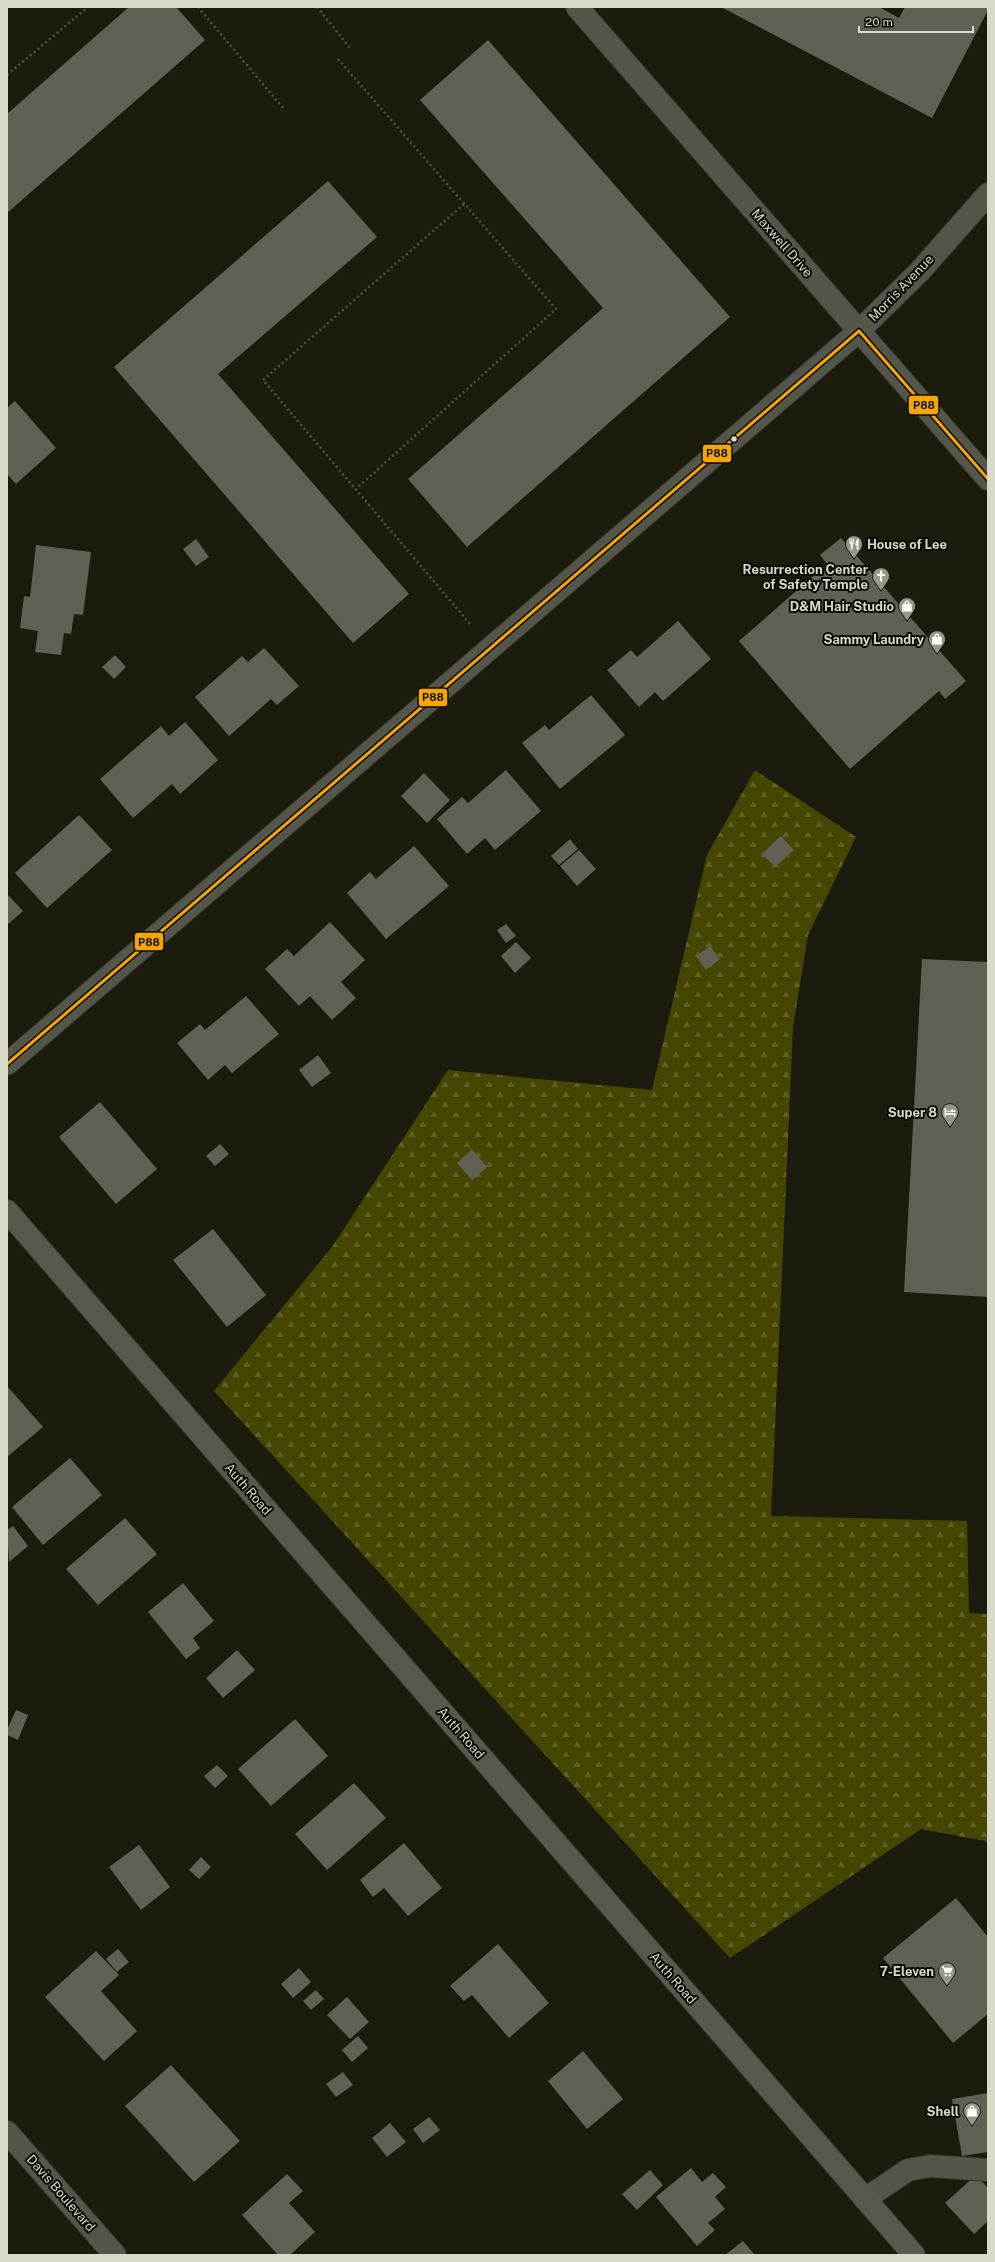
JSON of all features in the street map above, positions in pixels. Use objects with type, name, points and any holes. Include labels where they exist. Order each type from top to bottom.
[{"type":"main road","name":"Auth Road","points":[[7,1211],[914,2255]]},
{"type":"street","name":"Maxwell Drive","points":[[577,7],[988,479]]},
{"type":"street","name":"Morris Avenue","points":[[7,1064],[859,331],[920,271],[988,194]]},
{"type":"street","name":"Davis Boulevard","points":[[7,2132],[115,2255]]},
{"type":"street","points":[[865,2199],[908,2170],[930,2166],[970,2167],[988,2170]]},
{"type":"path","points":[[7,75],[88,7]]},
{"type":"path","points":[[198,7],[283,108]]},
{"type":"path","points":[[317,7],[350,48]]},
{"type":"path","points":[[338,59],[556,309],[356,489]]},
{"type":"path","points":[[464,204],[263,380],[491,648]]},
{"type":"green space","points":[[755,770],[856,837],[808,935],[793,1027],[771,1516],[967,1521],[969,1613],[988,1614],[988,1844],[985,1841],[921,1829],[730,1958],[214,1391],[332,1247],[448,1070],[652,1090],[707,855]]},
{"type":"building","points":[[129,7],[176,7],[205,40],[7,213],[7,114]]},
{"type":"building","points":[[721,7],[879,7],[899,18],[905,7],[988,7],[988,10],[932,118]]},
{"type":"building","points":[[488,40],[730,317],[467,547],[408,479],[603,308],[420,100]]},
{"type":"building","points":[[328,181],[377,237],[218,374],[409,594],[353,643],[114,367]]},
{"type":"building","points":[[15,401],[56,448],[16,484],[7,474],[7,405],[8,407]]},
{"type":"building","points":[[841,538],[966,681],[945,699],[939,691],[850,769],[739,641],[827,564],[820,555]]},
{"type":"building","points":[[196,539],[209,557],[196,566],[183,549]]},
{"type":"building","points":[[36,545],[91,552],[83,615],[74,614],[71,634],[64,633],[61,655],[35,652],[38,631],[20,628],[24,596],[30,597]]},
{"type":"building","points":[[678,621],[711,659],[663,701],[655,692],[639,707],[607,670],[631,650],[637,657]]},
{"type":"building","points":[[264,648],[299,686],[277,705],[271,699],[229,736],[195,697],[242,656],[248,662]]},
{"type":"building","points":[[115,655],[126,667],[114,679],[102,667]]},
{"type":"building","points":[[591,695],[625,735],[560,789],[522,743],[545,725],[549,730]]},
{"type":"building","points":[[185,722],[218,760],[180,794],[172,784],[133,818],[100,779],[161,726],[169,736]]},
{"type":"building","points":[[506,770],[541,811],[495,850],[485,838],[467,854],[437,819],[462,797],[468,803]]},
{"type":"building","points":[[424,773],[450,800],[427,823],[401,796]]},
{"type":"building","points":[[79,815],[112,850],[47,908],[15,873]]},
{"type":"building","points":[[781,836],[794,850],[775,867],[762,854]]},
{"type":"building","points":[[570,839],[578,849],[559,865],[551,856]]},
{"type":"building","points":[[414,846],[449,886],[386,939],[347,893],[370,872],[376,879]]},
{"type":"building","points":[[579,850],[596,869],[577,886],[560,866]]},
{"type":"building","points":[[7,894],[23,911],[7,925]]},
{"type":"building","points":[[330,922],[365,960],[341,982],[356,998],[332,1020],[310,996],[299,1006],[265,969],[287,949],[294,956]]},
{"type":"building","points":[[506,924],[516,936],[506,943],[497,930]]},
{"type":"building","points":[[516,942],[531,958],[515,973],[501,956]]},
{"type":"building","points":[[710,946],[720,959],[706,970],[696,956]]},
{"type":"building","name":"Super 8","points":[[922,959],[988,962],[988,1297],[904,1292]]},
{"type":"building","points":[[246,996],[279,1034],[232,1073],[225,1065],[208,1080],[177,1043],[200,1024],[205,1030]]},
{"type":"building","points":[[318,1055],[331,1073],[312,1087],[299,1070]]},
{"type":"building","points":[[100,1102],[157,1169],[116,1204],[59,1137]]},
{"type":"building","points":[[220,1144],[229,1154],[215,1166],[206,1156]]},
{"type":"building","points":[[472,1149],[487,1167],[472,1180],[457,1163]]},
{"type":"building","points":[[213,1229],[266,1295],[227,1327],[173,1260]]},
{"type":"building","points":[[7,1386],[43,1427],[7,1457]]},
{"type":"building","points":[[70,1458],[102,1495],[43,1545],[12,1507]]},
{"type":"building","points":[[125,1518],[157,1554],[98,1605],[66,1569]]},
{"type":"building","points":[[13,1526],[28,1546],[9,1562],[7,1530]]},
{"type":"building","points":[[183,1583],[214,1621],[193,1638],[200,1648],[186,1659],[148,1612]]},
{"type":"building","points":[[237,1650],[255,1670],[223,1698],[206,1678]]},
{"type":"building","points":[[16,1710],[28,1715],[18,1740],[7,1735],[7,1730]]},
{"type":"building","points":[[295,1719],[328,1756],[271,1806],[238,1769]]},
{"type":"building","points":[[217,1765],[228,1776],[215,1788],[204,1776]]},
{"type":"building","points":[[354,1783],[386,1818],[327,1870],[295,1834]]},
{"type":"building","points":[[404,1843],[442,1888],[408,1916],[384,1888],[373,1897],[360,1880]]},
{"type":"building","points":[[139,1845],[170,1887],[141,1910],[109,1867]]},
{"type":"building","points":[[201,1857],[211,1867],[199,1879],[189,1870]]},
{"type":"building","name":"7-Eleven","points":[[956,1898],[988,1937],[988,2014],[953,2043],[883,1958]]},
{"type":"building","points":[[498,1944],[549,2003],[509,2038],[472,1995],[464,2001],[450,1986]]},
{"type":"building","points":[[118,1949],[129,1962],[117,1972],[106,1959]]},
{"type":"building","points":[[96,1951],[119,1975],[101,1991],[137,2031],[104,2061],[45,1997]]},
{"type":"building","points":[[299,1968],[311,1982],[293,1998],[281,1984]]},
{"type":"building","points":[[316,1990],[324,1999],[311,2010],[303,2001]]},
{"type":"building","points":[[347,1997],[369,2022],[350,2039],[327,2015]]},
{"type":"building","points":[[358,2036],[368,2048],[352,2062],[342,2050]]},
{"type":"building","points":[[583,2051],[623,2099],[587,2129],[548,2081]]},
{"type":"building","points":[[171,2065],[240,2141],[194,2182],[125,2106]]},
{"type":"building","points":[[343,2072],[353,2085],[336,2097],[326,2084]]},
{"type":"building","name":"Shell","points":[[988,2093],[988,2152],[962,2156],[952,2099]]},
{"type":"building","points":[[429,2117],[440,2130],[423,2143],[413,2129]]},
{"type":"building","points":[[390,2123],[406,2142],[387,2157],[372,2138]]},
{"type":"building","points":[[691,2168],[702,2182],[713,2173],[726,2187],[715,2197],[725,2209],[708,2223],[715,2230],[697,2246],[656,2197]]},
{"type":"building","points":[[650,2170],[663,2185],[637,2210],[622,2194]]},
{"type":"building","points":[[287,2174],[303,2191],[289,2203],[315,2232],[290,2255],[278,2255],[242,2215]]},
{"type":"building","points":[[976,2175],[988,2188],[988,2221],[974,2234],[945,2203]]},
{"type":"building","points":[[743,2241],[755,2255],[725,2255]]},
{"type":"transit line","name":"P88","points":[[859,331],[988,479]]},
{"type":"transit line","name":"P88","points":[[7,1064],[859,331]]},
{"type":"place","name":"House of Lee","points":[[854,559]]},
{"type":"place","name":"Resurrection Center of Safety Temple","points":[[881,591]]},
{"type":"place","name":"D&M Hair Studio","points":[[907,621]]},
{"type":"place","name":"Sammy Laundry","points":[[937,654]]},
{"type":"place","name":"Super 8","points":[[950,1127]]},
{"type":"place","name":"7-Eleven","points":[[947,1986]]},
{"type":"place","name":"Shell","points":[[972,2126]]}]
